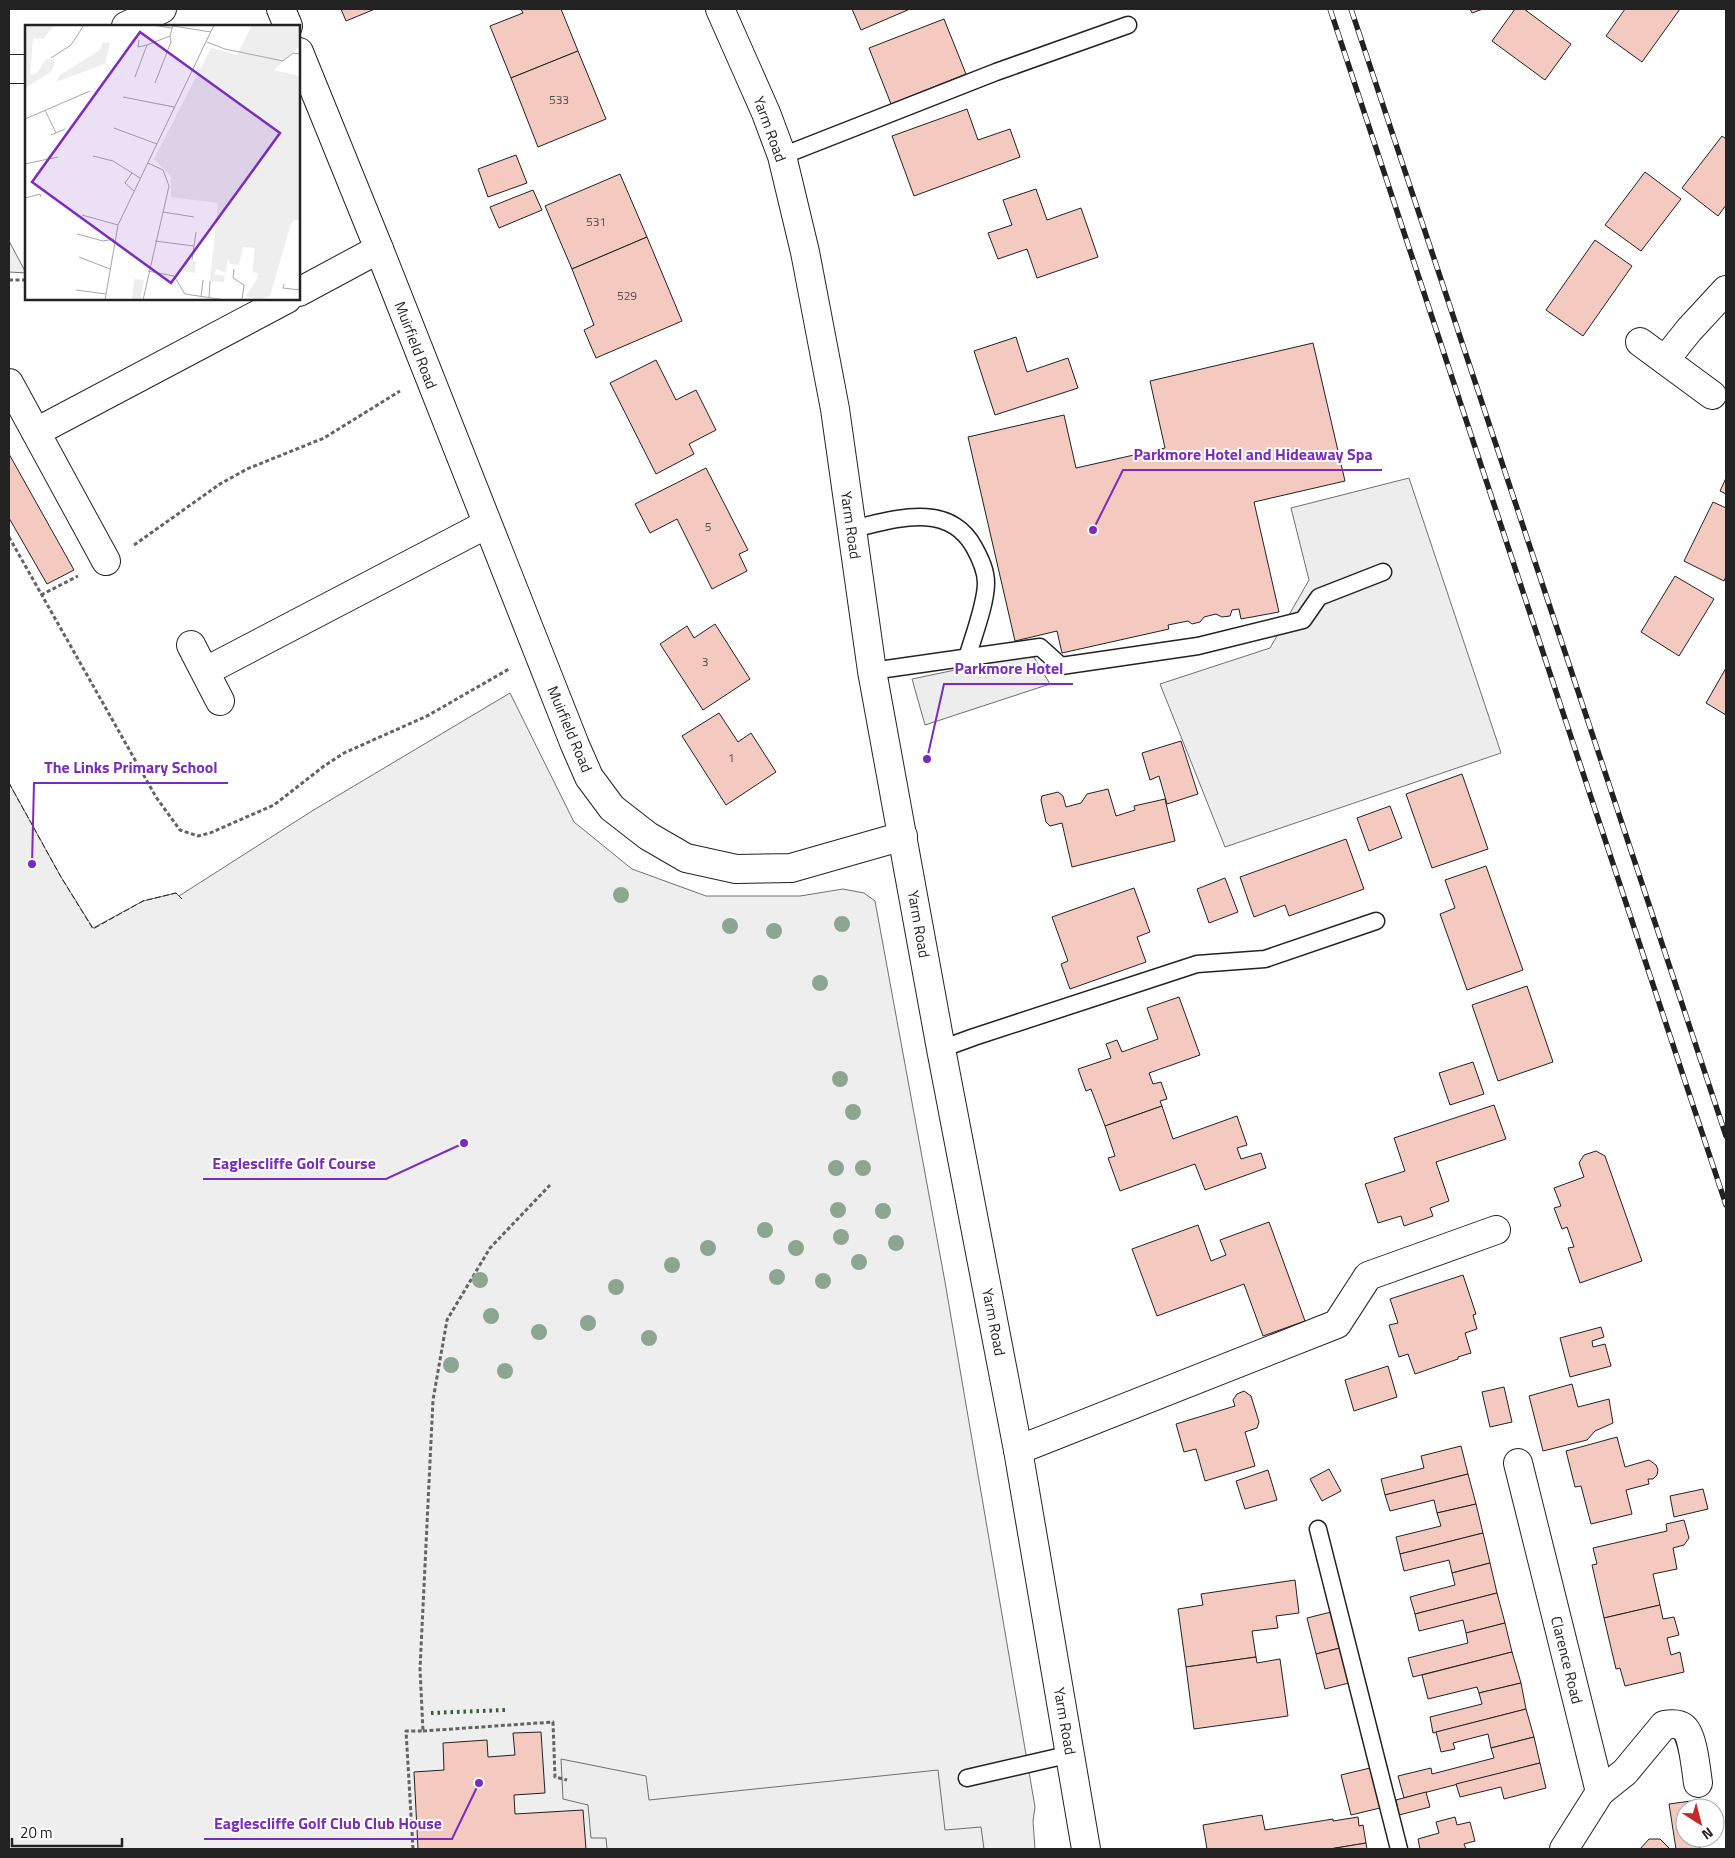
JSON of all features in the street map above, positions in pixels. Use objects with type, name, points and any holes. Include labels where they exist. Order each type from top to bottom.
[{"type":"street","points":[[128,25],[162,9]]},
{"type":"street","points":[[281,9],[288,25]]},
{"type":"street","name":"Yarm Road","points":[[728,12],[782,156],[805,252],[835,409],[872,671],[941,1049],[1018,1450],[1086,1849]]},
{"type":"street","name":"Muirfield Road","points":[[300,54],[379,249],[568,729],[589,777],[612,808],[648,836],[686,858],[736,868],[791,868],[903,836]]},
{"type":"street","points":[[9,69],[25,69]]},
{"type":"street","points":[[300,291],[379,249]]},
{"type":"street","points":[[1665,360],[1689,330],[1726,290]]},
{"type":"street","points":[[36,432],[284,300]]},
{"type":"street","points":[[1640,342],[1712,395]]},
{"type":"street","points":[[9,383],[106,561]]},
{"type":"street","points":[[206,672],[486,524]]},
{"type":"street","points":[[191,645],[220,701]]},
{"type":"street","points":[[1018,1450],[1337,1324],[1368,1276],[1496,1230]]},
{"type":"street","name":"Clarence Road","points":[[1518,1463],[1600,1792]]},
{"type":"street","points":[[1564,1849],[1600,1792],[1625,1772],[1664,1724],[1672,1723],[1682,1726],[1688,1733],[1698,1783]]},
{"type":"lane","points":[[782,156],[996,72],[1128,26]]},
{"type":"lane","points":[[852,529],[915,516],[938,517],[955,526],[970,539],[982,561],[986,583],[967,658]]},
{"type":"lane","points":[[872,671],[1040,647],[1061,666],[1198,646],[1303,620],[1319,597],[1383,572]]},
{"type":"lane","points":[[941,1049],[974,1036],[1197,964],[1266,959],[1376,920]]},
{"type":"lane","points":[[1318,1529],[1398,1849]]},
{"type":"lane","points":[[967,1778],[1071,1754]]},
{"type":"path","points":[[9,280],[25,280]]},
{"type":"path","points":[[41,596],[141,541],[220,484],[247,469],[324,438],[402,389]]},
{"type":"path","points":[[423,1731],[420,1669],[433,1400],[447,1320],[490,1248],[550,1185]]},
{"type":"path","points":[[413,1849],[406,1731],[553,1722],[555,1777],[567,1780]]},
{"type":"shaded area","points":[[9,241],[25,273],[9,272]]},
{"type":"shaded area","points":[[1409,478],[1501,753],[1225,847],[1160,684],[1270,648],[1309,580],[1291,508]]},
{"type":"shaded area","points":[[1032,654],[1050,684],[925,725],[912,679]]},
{"type":"shaded area","points":[[510,693],[574,822],[632,869],[706,896],[800,896],[843,889],[864,893],[875,901],[945,1282],[1035,1807],[1033,1821],[1035,1849],[9,1849],[9,783],[61,877],[93,928],[143,901],[176,893],[179,896],[312,811]]},
{"type":"shaded area","points":[[561,1759],[646,1776],[649,1800],[938,1770],[945,1830],[981,1827],[984,1849],[607,1849],[606,1838],[591,1838],[588,1805],[563,1799]]},
{"type":"building","points":[[341,9],[375,9],[346,21]]},
{"type":"building","points":[[521,9],[561,9],[578,51],[511,78],[490,26],[523,13]]},
{"type":"building","points":[[852,9],[910,9],[861,30]]},
{"type":"building","points":[[1470,9],[1483,9],[1472,13]]},
{"type":"building","points":[[1515,9],[1524,9],[1571,44],[1545,80],[1492,41]]},
{"type":"building","points":[[1625,9],[1680,9],[1642,62],[1606,36]]},
{"type":"building","points":[[944,19],[966,74],[891,104],[869,48]]},
{"type":"building","points":[[578,51],[606,119],[538,147],[511,78]]},
{"type":"building","points":[[967,109],[978,140],[1010,129],[1020,157],[914,196],[892,136]]},
{"type":"building","points":[[1722,136],[1726,139],[1726,205],[1718,216],[1682,188]]},
{"type":"building","points":[[516,155],[527,183],[488,197],[478,169]]},
{"type":"building","points":[[1645,172],[1681,199],[1641,251],[1605,225]]},
{"type":"building","points":[[620,174],[647,237],[572,269],[545,206]]},
{"type":"building","points":[[1036,189],[1047,220],[1081,208],[1098,257],[1037,278],[1027,249],[998,259],[988,233],[1012,225],[1003,200]]},
{"type":"building","points":[[533,190],[542,210],[499,228],[490,207]]},
{"type":"building","points":[[647,237],[682,321],[596,358],[584,330],[594,325],[572,269]]},
{"type":"building","points":[[1595,240],[1632,266],[1583,336],[1546,310]]},
{"type":"building","points":[[1016,337],[1027,372],[1068,358],[1078,388],[995,415],[974,351]]},
{"type":"building","points":[[1313,343],[1345,481],[1254,502],[1279,612],[1241,619],[1239,609],[1232,610],[1230,616],[1222,617],[1216,614],[1204,617],[1200,622],[1192,624],[1188,621],[1168,625],[1169,629],[1062,653],[1057,631],[1015,641],[968,437],[1064,415],[1076,468],[1165,448],[1150,381]]},
{"type":"building","points":[[656,360],[676,400],[696,390],[716,430],[689,444],[694,454],[656,474],[610,383]]},
{"type":"building","points":[[9,454],[74,570],[47,584],[9,518]]},
{"type":"building","points":[[706,468],[748,550],[739,554],[747,571],[712,589],[677,519],[650,533],[635,504]]},
{"type":"building","points":[[1726,478],[1726,494],[1720,491]]},
{"type":"building","points":[[1713,502],[1726,508],[1726,576],[1724,581],[1684,561]]},
{"type":"building","points":[[1675,576],[1714,599],[1679,656],[1641,632]]},
{"type":"building","points":[[715,624],[750,679],[703,710],[660,644],[687,626],[694,638]]},
{"type":"building","points":[[1726,668],[1726,715],[1706,703]]},
{"type":"building","points":[[719,713],[738,742],[751,733],[776,772],[726,805],[682,736]]},
{"type":"building","points":[[1181,741],[1198,794],[1167,804],[1159,776],[1150,780],[1142,753]]},
{"type":"building","points":[[1462,774],[1488,849],[1432,868],[1406,794]]},
{"type":"building","points":[[1108,789],[1116,816],[1135,810],[1134,806],[1165,799],[1175,841],[1072,867],[1062,823],[1050,826],[1046,822],[1041,800],[1042,796],[1058,792],[1063,796],[1066,807],[1081,803],[1087,794]]},
{"type":"building","points":[[1390,806],[1402,838],[1369,851],[1357,818]]},
{"type":"building","points":[[1346,839],[1364,889],[1289,916],[1285,905],[1254,917],[1240,877]]},
{"type":"building","points":[[1486,866],[1523,970],[1467,990],[1440,914],[1455,908],[1445,880]]},
{"type":"building","points":[[1225,878],[1238,912],[1209,923],[1197,889]]},
{"type":"building","points":[[1134,888],[1150,932],[1137,937],[1146,962],[1070,989],[1061,964],[1068,961],[1052,917]]},
{"type":"building","points":[[1527,986],[1553,1062],[1498,1081],[1472,1005]]},
{"type":"building","points":[[1179,997],[1200,1055],[1149,1073],[1153,1084],[1161,1082],[1167,1099],[1160,1101],[1162,1106],[1105,1126],[1091,1089],[1086,1091],[1078,1069],[1111,1058],[1106,1044],[1117,1040],[1122,1052],[1158,1039],[1147,1008]]},
{"type":"building","points":[[1473,1062],[1484,1094],[1450,1105],[1439,1073]]},
{"type":"building","points":[[1494,1105],[1506,1139],[1436,1162],[1449,1201],[1430,1208],[1433,1216],[1404,1226],[1401,1216],[1378,1223],[1365,1184],[1405,1171],[1394,1138]]},
{"type":"building","points":[[1162,1106],[1173,1139],[1237,1116],[1247,1145],[1237,1148],[1241,1159],[1261,1153],[1266,1168],[1205,1190],[1195,1164],[1120,1191],[1108,1158],[1115,1156],[1105,1126]]},
{"type":"building","points":[[1596,1151],[1605,1156],[1642,1261],[1580,1283],[1568,1248],[1574,1247],[1567,1227],[1562,1229],[1554,1208],[1561,1206],[1554,1188],[1584,1177],[1579,1163],[1584,1155]]},
{"type":"building","points":[[1269,1222],[1305,1321],[1263,1336],[1244,1284],[1157,1316],[1132,1249],[1198,1225],[1211,1261],[1226,1255],[1220,1240]]},
{"type":"building","points":[[1463,1275],[1476,1314],[1473,1315],[1477,1329],[1465,1333],[1471,1353],[1415,1374],[1408,1354],[1399,1357],[1389,1325],[1398,1323],[1390,1299]]},
{"type":"building","points":[[1601,1327],[1604,1337],[1592,1341],[1593,1347],[1605,1344],[1611,1366],[1570,1377],[1560,1338]]},
{"type":"building","points":[[1388,1366],[1397,1397],[1354,1411],[1345,1380]]},
{"type":"building","points":[[1572,1384],[1578,1407],[1609,1399],[1613,1423],[1595,1431],[1587,1440],[1543,1451],[1529,1396]]},
{"type":"building","points":[[1504,1387],[1512,1422],[1490,1427],[1482,1392]]},
{"type":"building","points":[[1244,1391],[1251,1396],[1259,1422],[1257,1428],[1245,1432],[1255,1466],[1205,1481],[1196,1449],[1184,1452],[1176,1424],[1235,1406],[1233,1400],[1237,1394]]},
{"type":"building","points":[[1617,1437],[1625,1467],[1649,1460],[1656,1465],[1657,1475],[1653,1479],[1648,1479],[1649,1484],[1626,1490],[1632,1514],[1591,1524],[1581,1486],[1575,1487],[1566,1451]]},
{"type":"building","points":[[1461,1446],[1468,1474],[1385,1495],[1381,1479],[1424,1468],[1421,1456]]},
{"type":"building","points":[[1329,1469],[1341,1491],[1322,1501],[1310,1479]]},
{"type":"building","points":[[1268,1470],[1277,1500],[1245,1509],[1236,1481]]},
{"type":"building","points":[[1468,1474],[1476,1504],[1437,1513],[1434,1500],[1390,1511],[1385,1495]]},
{"type":"building","points":[[1703,1489],[1708,1509],[1674,1517],[1670,1496]]},
{"type":"building","points":[[1476,1504],[1483,1533],[1400,1554],[1396,1537],[1441,1526],[1437,1513]]},
{"type":"building","points":[[1684,1520],[1689,1538],[1684,1545],[1673,1548],[1677,1569],[1653,1574],[1660,1605],[1604,1618],[1592,1565],[1597,1564],[1593,1548],[1667,1531],[1666,1524]]},
{"type":"building","points":[[1483,1533],[1490,1563],[1452,1573],[1449,1560],[1404,1571],[1400,1554]]},
{"type":"building","points":[[1490,1563],[1497,1593],[1415,1614],[1410,1597],[1455,1585],[1452,1573]]},
{"type":"building","points":[[1295,1580],[1299,1613],[1276,1616],[1278,1628],[1252,1631],[1256,1657],[1186,1667],[1178,1609],[1203,1605],[1201,1594]]},
{"type":"building","points":[[1497,1593],[1505,1623],[1466,1633],[1463,1620],[1419,1631],[1415,1614]]},
{"type":"building","points":[[1660,1605],[1663,1619],[1674,1617],[1679,1635],[1667,1638],[1671,1655],[1680,1652],[1684,1672],[1625,1686],[1620,1668],[1616,1669],[1604,1618]]},
{"type":"building","points":[[1331,1612],[1340,1648],[1316,1654],[1307,1618]]},
{"type":"building","points":[[1505,1623],[1512,1652],[1413,1677],[1408,1658],[1468,1643],[1466,1633]]},
{"type":"building","points":[[1340,1648],[1349,1683],[1325,1689],[1316,1654]]},
{"type":"building","points":[[1512,1652],[1521,1683],[1479,1693],[1477,1687],[1428,1699],[1422,1675]]},
{"type":"building","points":[[1256,1657],[1257,1663],[1280,1659],[1288,1716],[1194,1729],[1186,1667]]},
{"type":"building","points":[[1521,1683],[1526,1709],[1433,1733],[1430,1717],[1482,1704],[1479,1693]]},
{"type":"building","points":[[1526,1709],[1534,1737],[1491,1748],[1488,1734],[1453,1743],[1455,1749],[1441,1752],[1436,1732]]},
{"type":"building","points":[[541,1732],[545,1793],[514,1795],[515,1814],[583,1810],[586,1849],[418,1849],[414,1772],[444,1770],[443,1743],[487,1740],[488,1757],[515,1755],[513,1733]]},
{"type":"building","points":[[1534,1737],[1540,1763],[1404,1798],[1398,1776],[1431,1768],[1432,1774],[1494,1758],[1491,1748]]},
{"type":"building","points":[[1540,1763],[1546,1788],[1504,1799],[1501,1787],[1460,1797],[1456,1784]]},
{"type":"building","points":[[1370,1768],[1380,1808],[1351,1815],[1341,1775]]},
{"type":"building","points":[[1426,1792],[1430,1807],[1399,1815],[1396,1800]]},
{"type":"building","points":[[1675,1803],[1675,1843],[1669,1804]]},
{"type":"building","points":[[1262,1815],[1265,1830],[1358,1817],[1359,1826],[1363,1825],[1366,1843],[1330,1849],[1207,1849],[1203,1825]]},
{"type":"building","points":[[1455,1817],[1457,1825],[1470,1822],[1475,1841],[1464,1844],[1466,1849],[1420,1849],[1418,1839],[1439,1833],[1436,1822]]},
{"type":"building","points":[[1649,1839],[1660,1839],[1670,1849],[1640,1849]]},
{"type":"building","points":[[1366,1843],[1367,1849],[1330,1849]]},
{"type":"building","points":[[1676,1848],[1700,1849],[1676,1849]]},
{"type":"railway","points":[[1330,9],[1726,1205]]},
{"type":"railway","points":[[1351,9],[1726,1136]]},
{"type":"hedge","points":[[431,1713],[505,1710]]},
{"type":"fence","points":[[9,783],[61,877],[93,929],[143,901],[176,893],[182,899]]},
{"type":"place","name":"Parkmore Hotel and Hideaway Spa","points":[[1093,530]]},
{"type":"place","name":"Parkmore Hotel","points":[[927,759]]},
{"type":"place","name":"The Links Primary School","points":[[32,864]]},
{"type":"place","name":"Eaglescliffe Golf Course","points":[[464,1143]]},
{"type":"place","name":"Eaglescliffe Golf Club Club House","points":[[479,1783]]}]
